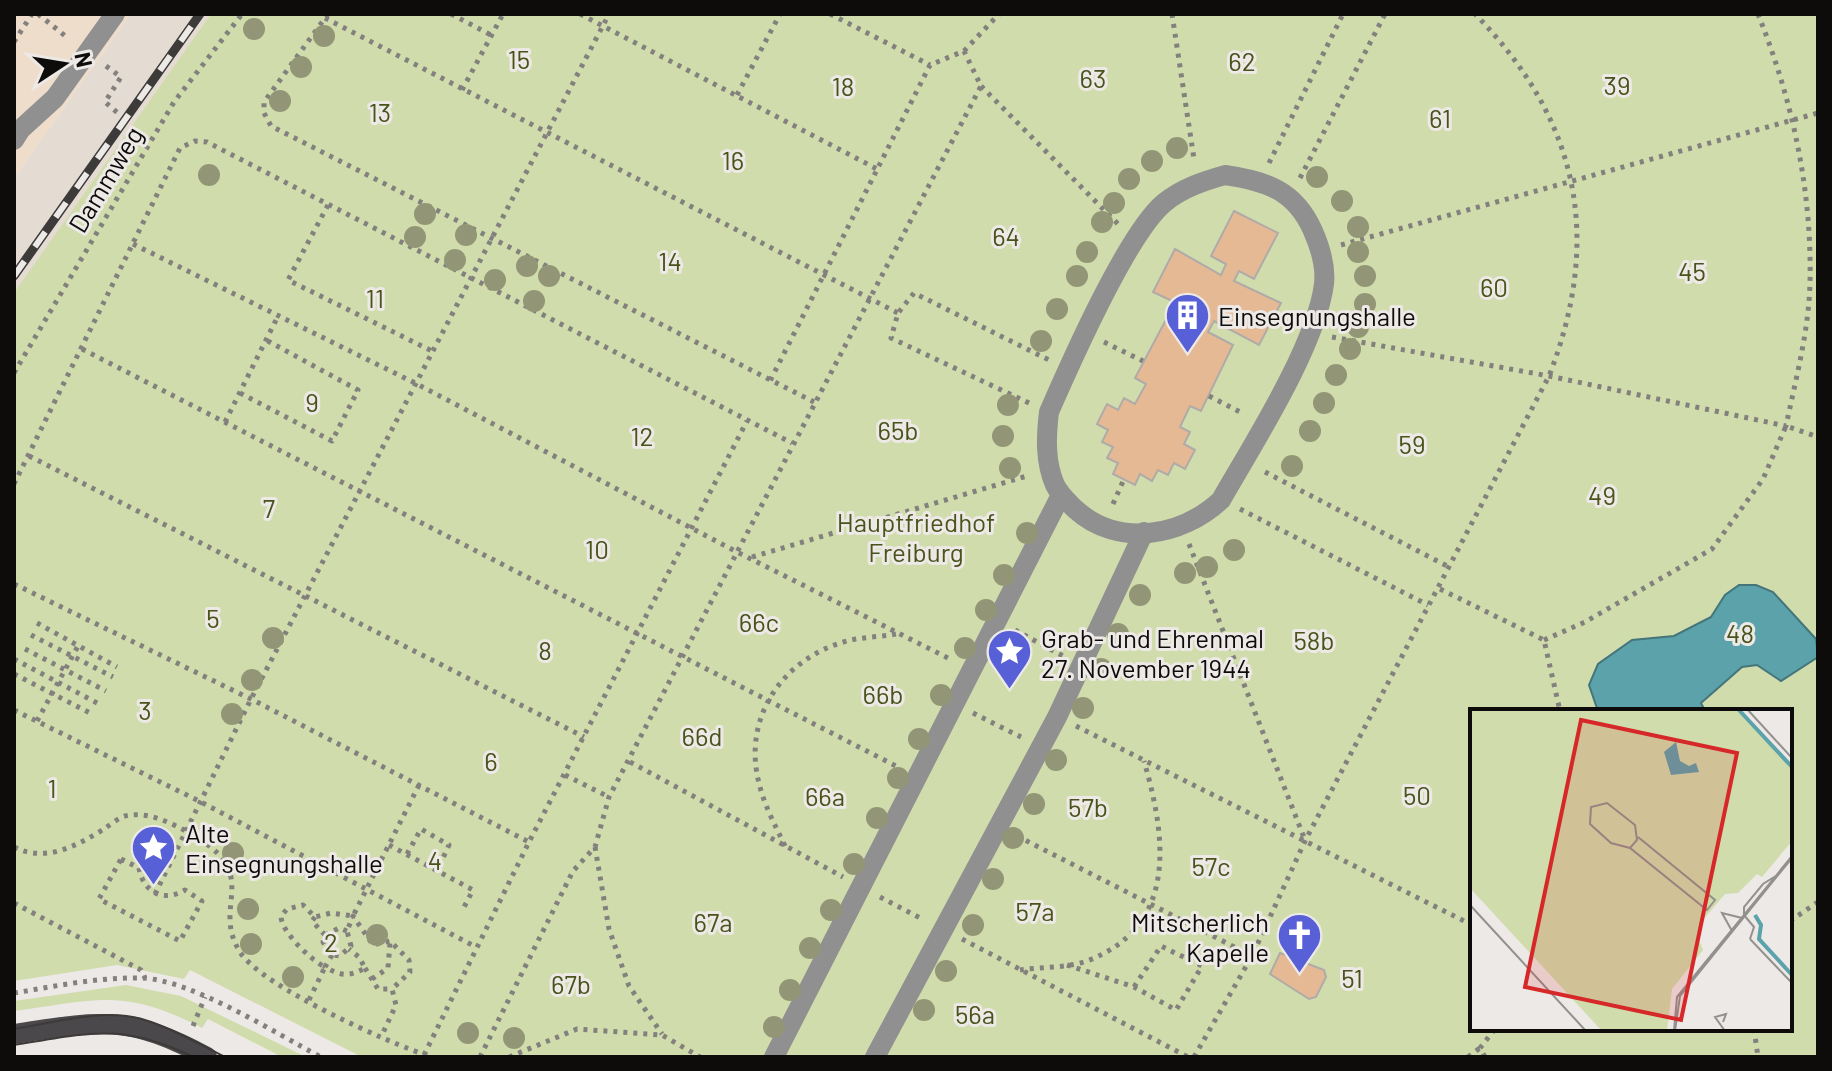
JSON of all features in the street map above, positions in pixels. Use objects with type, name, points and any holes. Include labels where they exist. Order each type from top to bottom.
[{"type":"main road","points":[[14,1034],[90,1023],[127,1024],[175,1041],[207,1057]]},
{"type":"lane","points":[[14,140],[21,129],[55,98],[115,14]]},
{"type":"lane","points":[[1225,175],[1260,180],[1291,197],[1308,219],[1321,251],[1324,283],[1312,333],[1221,500],[1204,516],[1182,527],[1123,534],[1084,517],[1061,495],[1050,469],[1045,441],[1049,412],[1135,241],[1163,204],[1198,183],[1225,175]]},
{"type":"lane","points":[[774,1057],[863,888],[1061,495]]},
{"type":"lane","points":[[875,1057],[1057,717],[1144,532]]},
{"type":"path","points":[[14,42],[32,14]]},
{"type":"path","name":"Dammweg","points":[[14,373],[174,102],[242,14]]},
{"type":"path","points":[[451,14],[491,35]]},
{"type":"path","points":[[462,90],[503,14]]},
{"type":"path","points":[[580,14],[877,169]]},
{"type":"path","points":[[155,894],[251,699],[609,14]]},
{"type":"path","points":[[737,95],[780,14]]},
{"type":"path","points":[[830,14],[930,65]]},
{"type":"path","points":[[770,381],[930,65],[964,51],[999,14]]},
{"type":"path","points":[[1172,14],[1198,183]]},
{"type":"path","points":[[1260,180],[1343,14]]},
{"type":"path","points":[[1291,197],[1385,14]]},
{"type":"path","points":[[630,762],[863,888],[1191,1057],[1252,956],[1305,841],[1428,605],[1440,589],[1549,376],[1567,330],[1576,282],[1573,179],[1539,95],[1509,48],[1475,14]]},
{"type":"path","points":[[1440,589],[1544,640],[1585,622],[1712,549],[1763,479],[1786,426],[1803,349],[1810,282],[1806,196],[1794,120],[1758,14]]},
{"type":"path","points":[[814,402],[271,126],[264,113],[264,102],[327,16],[462,90],[898,313]]},
{"type":"path","points":[[964,51],[981,86],[1135,241]]},
{"type":"path","points":[[109,68],[121,77],[105,102],[119,114]]},
{"type":"path","points":[[700,1057],[662,1035],[629,986],[609,929],[595,847],[609,797],[981,86]]},
{"type":"path","points":[[1321,251],[1818,113]]},
{"type":"path","points":[[14,484],[180,148],[195,141],[207,142],[792,443]]},
{"type":"path","points":[[328,205],[288,280],[432,351]]},
{"type":"path","points":[[133,244],[415,383],[737,552],[971,669]]},
{"type":"path","points":[[1049,412],[891,338],[898,313],[914,293],[1068,369]]},
{"type":"path","points":[[225,422],[278,316]]},
{"type":"path","points":[[1312,333],[1549,376],[1786,426],[1818,437]]},
{"type":"path","points":[[1086,334],[1143,361]]},
{"type":"path","points":[[240,393],[332,441],[358,390],[266,340]]},
{"type":"path","points":[[82,349],[638,633],[682,659],[766,698],[918,777]]},
{"type":"path","points":[[1209,396],[1263,424]]},
{"type":"path","points":[[14,847],[49,856],[90,838],[125,816],[155,817],[185,830],[219,853],[232,875],[232,928],[239,950],[255,970],[381,1037],[428,1056],[476,947],[747,421]]},
{"type":"path","points":[[29,456],[584,737]]},
{"type":"path","points":[[1243,461],[1449,567]]},
{"type":"path","points":[[752,558],[1050,469]]},
{"type":"path","points":[[1221,500],[1428,605]]},
{"type":"path","points":[[1182,527],[1305,841]]},
{"type":"path","points":[[14,584],[251,699],[529,842]]},
{"type":"path","points":[[996,619],[1081,666]]},
{"type":"path","points":[[37,623],[117,667]]},
{"type":"path","points":[[785,846],[758,780],[757,732],[766,698],[787,672],[811,655],[846,641],[897,634]]},
{"type":"path","points":[[31,635],[113,677]]},
{"type":"path","points":[[1544,640],[1560,709]]},
{"type":"path","points":[[37,721],[78,646]]},
{"type":"path","points":[[25,649],[106,691]]},
{"type":"path","points":[[14,659],[99,704]]},
{"type":"path","points":[[14,674],[92,714]]},
{"type":"path","points":[[954,703],[1041,747]]},
{"type":"path","points":[[14,710],[199,801],[476,947]]},
{"type":"path","points":[[1057,717],[1470,924]]},
{"type":"path","points":[[1019,970],[1086,962],[1132,932],[1149,903],[1161,871],[1162,844],[1143,760]]},
{"type":"path","points":[[565,775],[609,797]]},
{"type":"path","points":[[347,931],[419,785]]},
{"type":"path","points":[[998,826],[1252,956]]},
{"type":"path","points":[[407,854],[421,829],[449,845],[437,871]]},
{"type":"path","points":[[389,845],[473,890],[463,909]]},
{"type":"path","points":[[480,1057],[573,871],[595,847]]},
{"type":"path","points":[[121,859],[139,868],[143,883],[155,894],[170,896],[185,890],[202,901],[180,941],[99,899],[121,859]]},
{"type":"path","points":[[1792,920],[1818,902]]},
{"type":"path","points":[[14,903],[141,970],[145,978]]},
{"type":"path","points":[[315,917],[303,905],[287,909],[281,916],[281,924],[311,960],[346,976],[365,968]]},
{"type":"path","points":[[325,935],[316,929],[312,921],[315,917],[331,913],[353,916],[373,945],[390,941]]},
{"type":"path","points":[[339,928],[347,931],[351,938],[349,949],[340,956],[332,955],[323,942],[325,935],[339,928]]},
{"type":"path","points":[[372,979],[388,968],[390,941]]},
{"type":"path","points":[[349,949],[359,957],[378,989],[392,989],[410,972],[409,960],[390,941]]},
{"type":"path","points":[[1066,964],[1134,987],[1176,1010],[1202,966],[1161,946],[1134,987]]},
{"type":"path","points":[[309,1000],[332,955]]},
{"type":"path","points":[[14,993],[91,980],[145,978],[205,997],[321,1057]]},
{"type":"path","points":[[381,1037],[396,1005],[392,989]]},
{"type":"path","points":[[509,1057],[577,1029],[662,1035]]},
{"type":"path","points":[[1468,1057],[1493,1031]]},
{"type":"path","points":[[1754,1031],[1758,1057]]},
{"type":"path","points":[[1480,1048],[1485,1057]]},
{"type":"shaded area","points":[[14,14],[131,14],[14,178]]},
{"type":"shaded area","points":[[131,14],[212,14],[14,294],[14,178]]},
{"type":"green space","name":"Hauptfriedhof Freiburg","points":[[211,14],[1818,14],[1818,1057],[362,1057],[190,970],[184,979],[117,965],[14,981],[14,293]]},
{"type":"green space","points":[[126,985],[181,996],[306,1057],[282,1057],[208,1019],[202,1028],[151,1006],[130,1002],[89,1001],[14,1011],[14,1001]]},
{"type":"water","points":[[1739,585],[1756,585],[1773,592],[1816,639],[1818,657],[1781,681],[1757,665],[1742,667],[1701,703],[1704,709],[1597,709],[1589,685],[1598,664],[1632,640],[1674,636],[1711,617],[1725,595]]},
{"type":"building","name":"Einsegnungshalle","points":[[1234,211],[1278,233],[1254,279],[1239,271],[1234,281],[1281,303],[1259,345],[1214,321],[1208,332],[1233,345],[1201,411],[1190,406],[1180,427],[1190,432],[1184,444],[1195,450],[1185,469],[1174,463],[1168,475],[1158,470],[1152,481],[1140,474],[1135,485],[1113,474],[1118,463],[1107,458],[1113,447],[1102,442],[1108,430],[1097,424],[1107,404],[1118,410],[1124,398],[1135,404],[1146,384],[1135,378],[1170,312],[1194,325],[1200,314],[1153,292],[1175,249],[1221,275],[1226,264],[1211,256]]},
{"type":"building","name":"Mitscherlich Kapelle","points":[[1280,953],[1324,970],[1326,977],[1316,997],[1309,999],[1270,974]]},
{"type":"tram line","points":[[14,1029],[80,1017],[130,1016],[165,1027],[225,1057]]},
{"type":"tram line","points":[[14,1045],[105,1033],[145,1039],[193,1057]]},
{"type":"railway","points":[[14,276],[200,14]]},
{"type":"place","name":"Einsegnungshalle","points":[[1187,354]]},
{"type":"place","name":"Grab- und Ehrenmal 27. November 1944","points":[[1010,691]]},
{"type":"place","name":"Alte Einsegnungshalle","points":[[154,886]]},
{"type":"place","name":"Mitscherlich Kapelle","points":[[1300,975]]},
{"type":"park label","name":"15","points":[[519,58]]},
{"type":"park label","name":"62","points":[[1242,60]]},
{"type":"park label","name":"63","points":[[1093,77]]},
{"type":"park label","name":"39","points":[[1617,84]]},
{"type":"park label","name":"18","points":[[843,85]]},
{"type":"park label","name":"13","points":[[380,111]]},
{"type":"park label","name":"61","points":[[1440,117]]},
{"type":"park label","name":"16","points":[[733,159]]},
{"type":"park label","name":"64","points":[[1006,235]]},
{"type":"park label","name":"14","points":[[670,260]]},
{"type":"park label","name":"45","points":[[1692,270]]},
{"type":"park label","name":"60","points":[[1494,286]]},
{"type":"park label","name":"11","points":[[375,297]]},
{"type":"park label","name":"9","points":[[312,401]]},
{"type":"park label","name":"65b","points":[[898,429]]},
{"type":"park label","name":"12","points":[[642,435]]},
{"type":"park label","name":"59","points":[[1412,443]]},
{"type":"park label","name":"49","points":[[1602,494]]},
{"type":"park label","name":"7","points":[[269,507]]},
{"type":"park label","name":"10","points":[[597,548]]},
{"type":"park label","name":"5","points":[[213,617]]},
{"type":"park label","name":"66c","points":[[759,621]]},
{"type":"park label","name":"48","points":[[1740,632]]},
{"type":"park label","name":"58b","points":[[1314,639]]},
{"type":"park label","name":"8","points":[[545,649]]},
{"type":"park label","name":"66b","points":[[883,693]]},
{"type":"park label","name":"3","points":[[145,709]]},
{"type":"park label","name":"66d","points":[[702,735]]},
{"type":"park label","name":"6","points":[[491,760]]},
{"type":"park label","name":"1","points":[[52,787]]},
{"type":"park label","name":"50","points":[[1417,794]]},
{"type":"park label","name":"66a","points":[[825,795]]},
{"type":"park label","name":"57b","points":[[1088,806]]},
{"type":"park label","name":"4","points":[[435,859]]},
{"type":"park label","name":"57c","points":[[1211,865]]},
{"type":"park label","name":"57a","points":[[1035,910]]},
{"type":"park label","name":"67a","points":[[713,921]]},
{"type":"park label","name":"2","points":[[331,941]]},
{"type":"park label","name":"51","points":[[1352,977]]},
{"type":"park label","name":"67b","points":[[571,983]]},
{"type":"park label","name":"56a","points":[[975,1013]]}]
